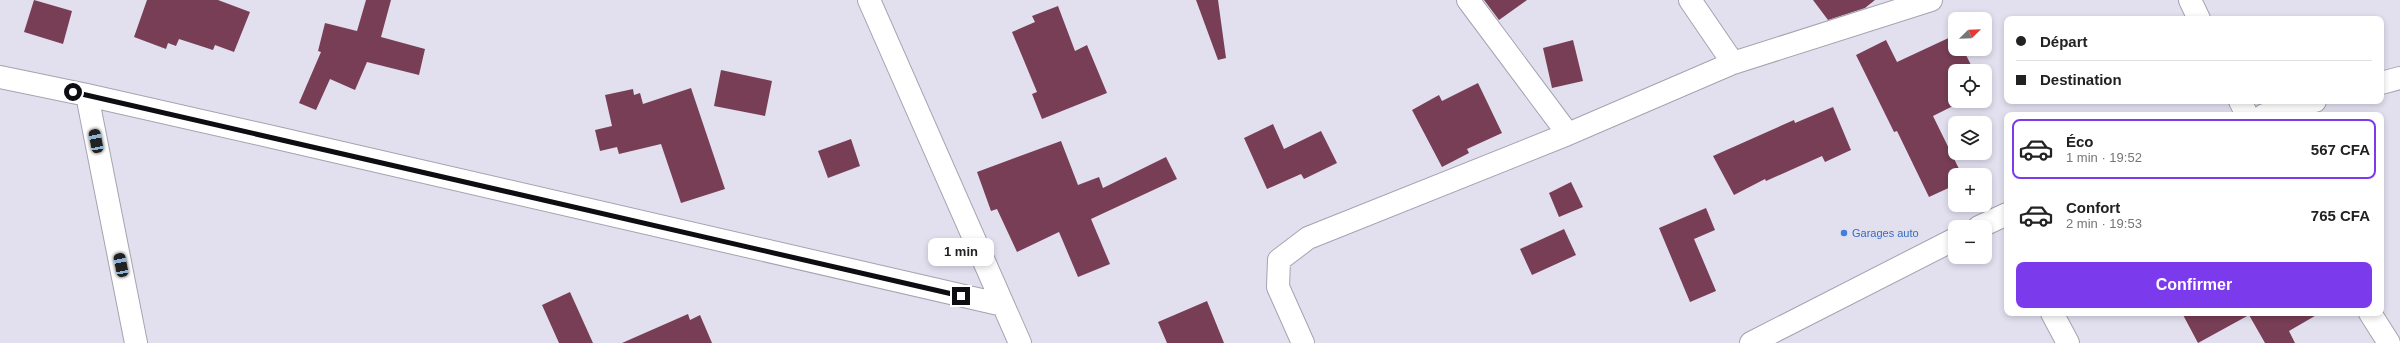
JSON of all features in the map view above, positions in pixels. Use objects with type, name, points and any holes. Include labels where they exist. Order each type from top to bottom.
[{"type":"street","points":[[869,0],[1020,343]]},
{"type":"street","points":[[1468,0],[1568,134]]},
{"type":"street","points":[[1690,0],[1733,63]]},
{"type":"street","points":[[2190,0],[2198,16]]},
{"type":"street","points":[[1304,343],[1278,287],[1279,260],[1308,238],[1568,134],[1733,63],[1922,2]]},
{"type":"street","points":[[0,77],[87,95],[1003,306]]},
{"type":"street","points":[[2384,82],[2400,78]]},
{"type":"street","points":[[87,95],[136,343]]},
{"type":"street","points":[[2275,112],[2304,104]]},
{"type":"street","points":[[1992,224],[2004,220]]},
{"type":"street","points":[[1751,343],[1777,337],[1948,243]]},
{"type":"street","points":[[2054,316],[2068,343]]},
{"type":"street","points":[[2372,316],[2389,343]]},
{"type":"building","points":[[34,0],[72,11],[63,44],[24,32]]},
{"type":"building","points":[[147,0],[218,0],[250,12],[234,52],[215,45],[213,50],[179,39],[176,46],[168,43],[166,49],[134,37]]},
{"type":"building","points":[[366,0],[391,0],[381,37],[425,49],[419,75],[367,62],[355,90],[330,79],[316,110],[299,103],[321,52],[318,51],[325,23],[357,31]]},
{"type":"building","points":[[1196,0],[1218,0],[1226,58],[1218,60]]},
{"type":"building","points":[[1484,0],[1527,0],[1499,20]]},
{"type":"building","points":[[1813,0],[1875,0],[1865,8],[1828,20]]},
{"type":"building","points":[[1058,6],[1075,51],[1087,45],[1107,93],[1042,119],[1032,94],[1037,92],[1012,32],[1035,22],[1032,16]]},
{"type":"building","points":[[1948,38],[1948,56],[1966,56],[1970,64],[1948,64],[1949,108],[1933,116],[1948,147],[1948,160],[1955,160],[1959,168],[1948,168],[1948,188],[1929,197],[1897,131],[1894,132],[1856,55],[1886,40],[1897,62]]},
{"type":"building","points":[[1573,40],[1583,81],[1552,88],[1543,48]]},
{"type":"building","points":[[721,70],[772,81],[765,116],[714,106]]},
{"type":"building","points":[[1478,83],[1502,133],[1467,149],[1469,153],[1442,167],[1412,110],[1439,95],[1442,101]]},
{"type":"building","points":[[691,88],[725,189],[681,203],[661,144],[619,154],[617,147],[600,151],[595,130],[612,126],[605,95],[633,89],[634,95],[640,93],[643,104]]},
{"type":"building","points":[[1833,107],[1851,150],[1825,162],[1822,156],[1766,181],[1765,179],[1734,195],[1713,156],[1794,120],[1795,123]]},
{"type":"building","points":[[1273,124],[1284,149],[1321,131],[1337,163],[1304,179],[1301,174],[1267,189],[1244,138]]},
{"type":"building","points":[[851,139],[860,166],[828,178],[818,151]]},
{"type":"building","points":[[1061,141],[1078,185],[1099,177],[1103,188],[1166,157],[1177,179],[1091,219],[1110,264],[1078,277],[1059,232],[1017,252],[997,209],[991,211],[977,172]]},
{"type":"building","points":[[1571,182],[1583,207],[1559,217],[1549,193]]},
{"type":"building","points":[[1706,208],[1715,230],[1694,239],[1716,291],[1690,302],[1659,228]]},
{"type":"building","points":[[1564,229],[1576,255],[1532,275],[1520,249]]},
{"type":"building","points":[[570,292],[593,343],[559,343],[542,305]]},
{"type":"building","points":[[1207,301],[1224,343],[1167,343],[1158,322]]},
{"type":"building","points":[[688,314],[690,320],[700,315],[712,343],[622,343]]},
{"type":"building","points":[[2184,316],[2247,316],[2198,343]]},
{"type":"building","points":[[2250,316],[2315,316],[2289,331],[2295,343],[2265,343]]},
{"type":"place","name":"Garages auto","points":[[1844,233]]},
{"type":"route","points":[[73,92],[876,275],[961,296]]}]
